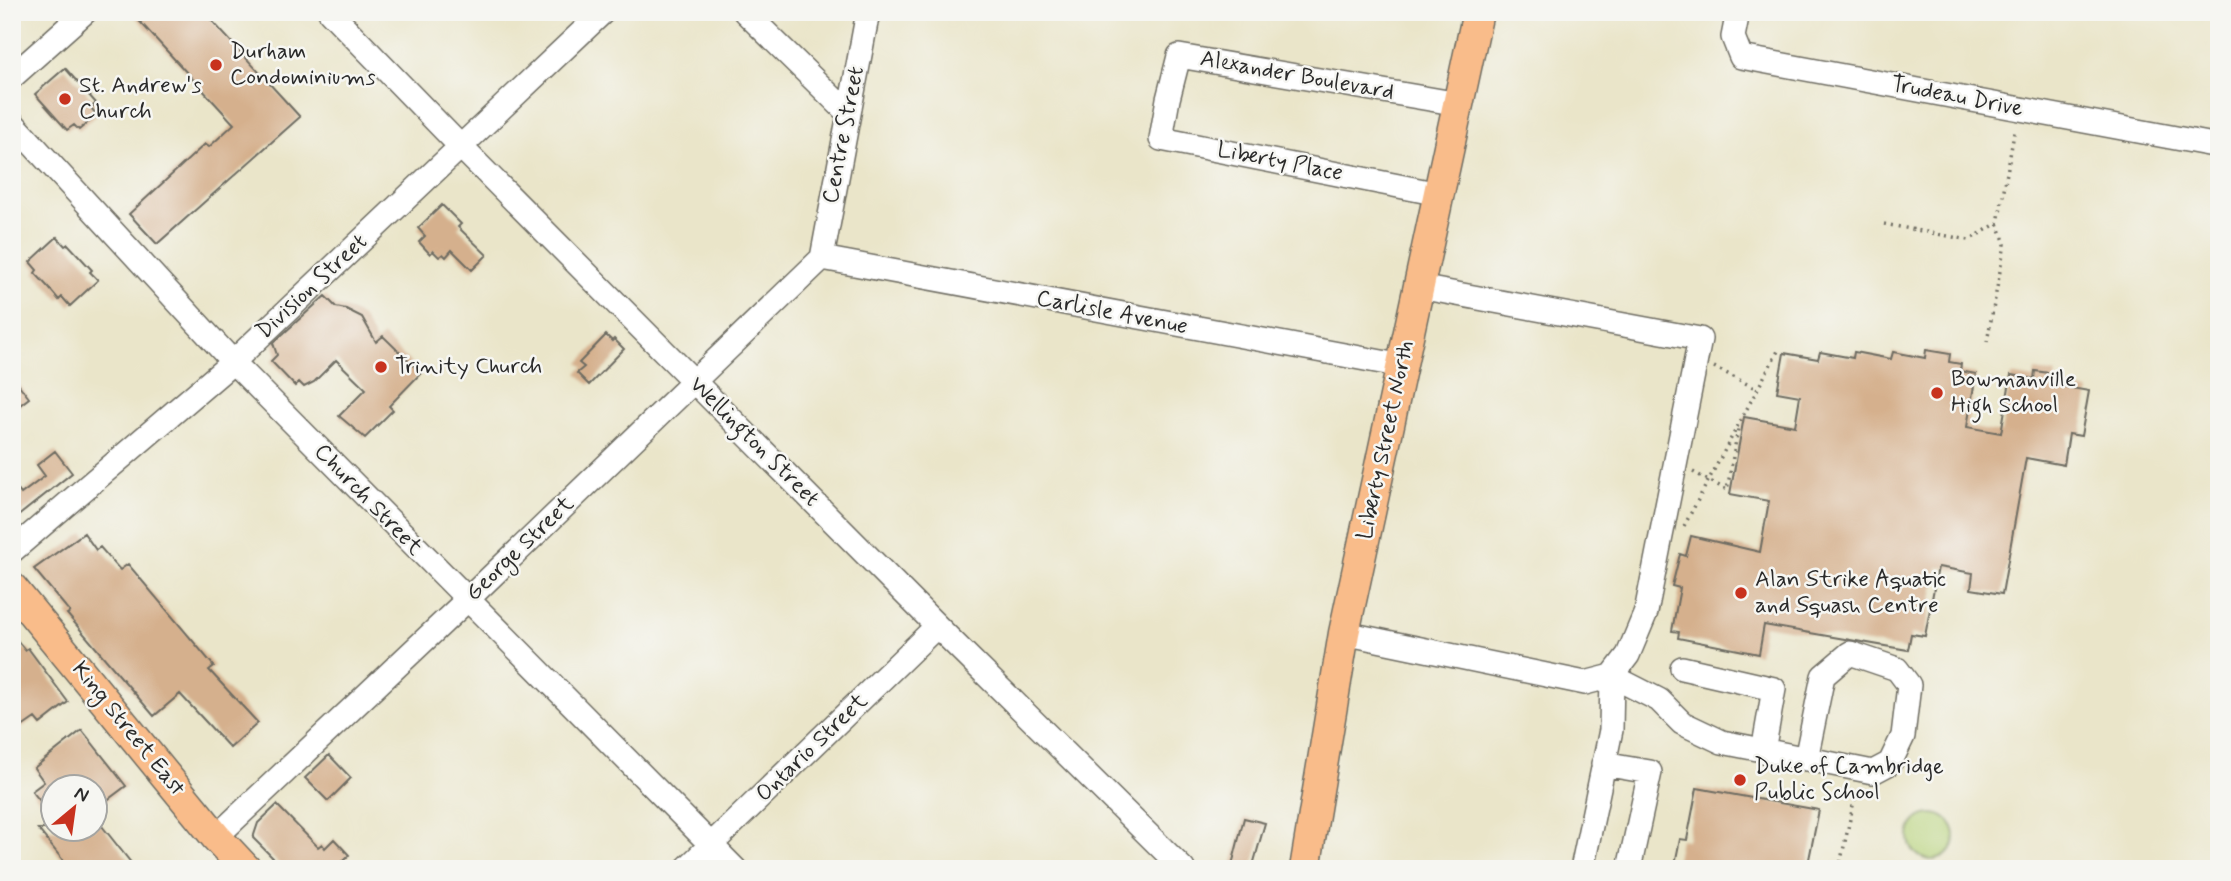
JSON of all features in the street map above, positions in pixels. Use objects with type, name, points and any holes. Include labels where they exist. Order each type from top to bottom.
[{"type":"main road","name":"Liberty Street North","points":[[1305,869],[1344,633],[1478,12]]},
{"type":"main road","name":"King Street East","points":[[12,588],[216,837],[246,869]]},
{"type":"street","points":[[12,77],[85,12]]},
{"type":"street","name":"Wellington Street","points":[[330,12],[937,626],[1182,869]]},
{"type":"street","name":"Division Street","points":[[12,551],[233,362],[603,12]]},
{"type":"street","points":[[745,12],[848,113]]},
{"type":"street","name":"Centre Street","points":[[822,258],[868,12]]},
{"type":"street","name":"Trudeau Drive","points":[[1738,12],[1734,37],[1741,57],[2219,146]]},
{"type":"street","name":"Alexander Boulevard","points":[[1168,99],[1179,56],[1459,104]]},
{"type":"street","name":"Liberty Place","points":[[1168,99],[1161,139],[1439,194]]},
{"type":"street","name":"Church Street","points":[[12,122],[233,362],[735,869]]},
{"type":"street","name":"Carlisle Avenue","points":[[822,258],[1403,366]]},
{"type":"street","name":"George Street","points":[[216,837],[822,258]]},
{"type":"street","points":[[1419,287],[1700,339],[1646,612],[1628,655],[1612,676],[1611,730],[1582,869]]},
{"type":"street","name":"Ontario Street","points":[[686,869],[937,626]]},
{"type":"street","points":[[1344,633],[1585,683],[1612,676],[1659,700],[1682,723],[1722,743],[1763,751],[1873,772],[1890,763],[1903,736],[1909,685],[1897,669],[1850,653],[1823,676],[1805,759]]},
{"type":"street","points":[[1682,668],[1774,689],[1763,751]]},
{"type":"street","points":[[1604,764],[1650,772],[1629,869]]},
{"type":"path","points":[[1987,342],[2005,244],[1998,223],[2018,109]]},
{"type":"path","points":[[1884,224],[1969,240],[1998,223]]},
{"type":"path","points":[[1659,545],[1681,532],[1779,349]]},
{"type":"path","points":[[1696,358],[1758,389]]},
{"type":"path","points":[[1676,463],[1727,490],[1740,423]]},
{"type":"path","points":[[1839,869],[1856,792]]},
{"type":"green space","points":[[1932,814],[1949,820],[1955,837],[1949,854],[1932,860],[1915,854],[1909,837],[1915,820]]},
{"type":"building","name":"Durham Condominiums","points":[[131,12],[204,12],[300,117],[157,244],[129,214],[205,144],[209,147],[234,124]]},
{"type":"building","name":"St. Andrew's Church","points":[[65,68],[96,103],[91,108],[97,115],[79,130],[74,125],[67,130],[35,94]]},
{"type":"building","points":[[442,205],[461,224],[458,227],[487,255],[472,270],[452,250],[446,257],[443,254],[439,257],[433,251],[430,254],[419,242],[425,236],[418,228]]},
{"type":"building","points":[[57,237],[65,246],[68,244],[98,280],[70,306],[62,297],[59,300],[35,273],[37,270],[30,262]]},
{"type":"building","name":"Trinity Church","points":[[325,296],[336,307],[362,317],[376,342],[383,336],[421,373],[389,406],[393,410],[365,438],[339,416],[366,389],[336,360],[314,382],[304,387],[299,382],[295,386],[271,361],[277,355],[273,343]]},
{"type":"building","points":[[606,335],[624,349],[589,385],[577,373],[584,367],[579,363]]},
{"type":"building","points":[[1926,350],[1950,354],[1949,362],[1961,364],[1960,371],[1976,374],[1967,427],[2001,433],[2011,375],[2034,379],[2035,371],[2056,374],[2054,385],[2089,391],[2081,436],[2069,434],[2064,465],[2026,458],[2002,594],[1971,589],[1973,573],[1938,567],[1925,636],[1911,634],[1908,650],[1764,625],[1759,654],[1678,638],[1679,632],[1672,631],[1680,588],[1672,586],[1680,554],[1686,556],[1691,536],[1760,552],[1769,501],[1730,494],[1744,417],[1795,426],[1800,396],[1777,392],[1784,353],[1818,359],[1820,352],[1853,358],[1854,352],[1891,359],[1893,352],[1925,358]]},
{"type":"building","points":[[12,376],[29,398],[12,411]]},
{"type":"building","points":[[55,451],[72,473],[12,521],[12,482],[21,494],[45,476],[37,465]]},
{"type":"building","points":[[84,533],[96,550],[100,547],[120,570],[128,564],[214,666],[209,670],[258,723],[230,748],[180,694],[154,716],[67,614],[70,612],[34,569]]},
{"type":"building","points":[[12,634],[25,650],[28,648],[68,702],[40,724],[35,718],[22,727],[12,714]]},
{"type":"building","points":[[82,730],[126,786],[108,800],[108,772],[38,774],[34,768]]},
{"type":"building","points":[[329,755],[351,778],[328,801],[305,778]]},
{"type":"building","points":[[38,786],[38,798],[32,791]]},
{"type":"building","points":[[1697,788],[1819,810],[1807,869],[1777,865],[1776,869],[1674,869],[1680,839],[1687,840]]},
{"type":"building","points":[[277,805],[318,847],[322,844],[325,848],[334,839],[349,855],[335,869],[284,869],[253,838],[258,823]]},
{"type":"building","points":[[1244,818],[1265,823],[1252,869],[1231,869]]},
{"type":"building","points":[[108,834],[136,869],[70,869],[48,842],[108,842]]},
{"type":"place","name":"Durham Condominiums","points":[[216,65]]},
{"type":"place","name":"St. Andrew's Church","points":[[65,99]]},
{"type":"place","name":"Trinity Church","points":[[381,367]]},
{"type":"place","name":"Bowmanville High School","points":[[1937,393]]},
{"type":"place","name":"Alan Strike Aquatic and Squash Centre","points":[[1741,593]]},
{"type":"place","name":"Duke of Cambridge Public School","points":[[1740,780]]}]
